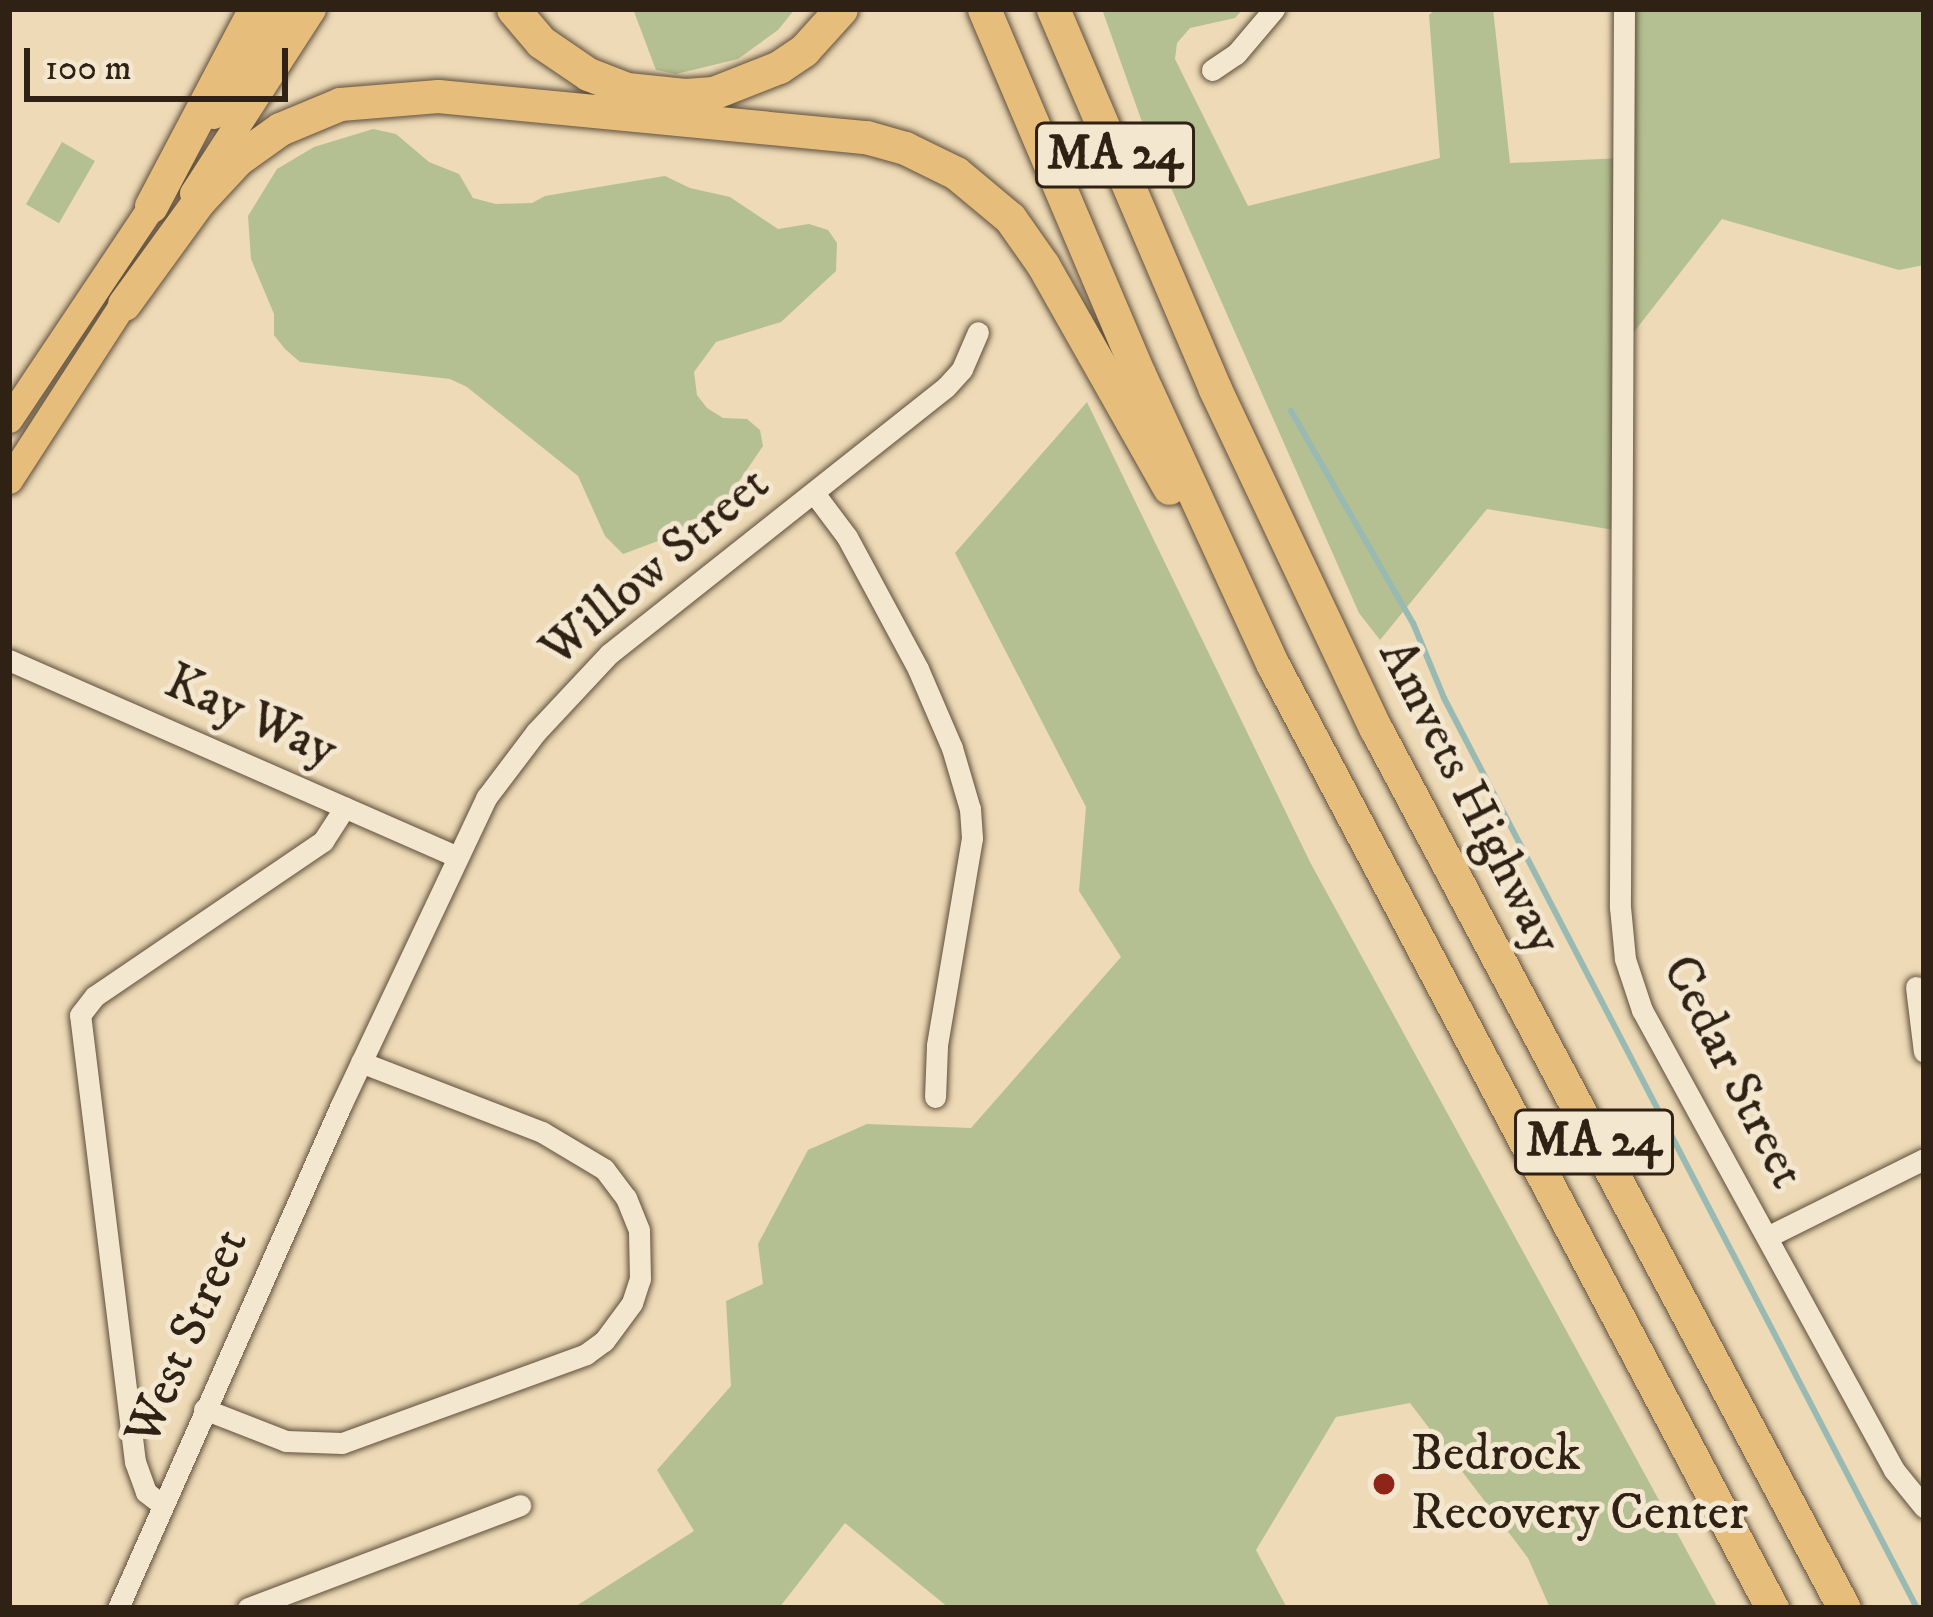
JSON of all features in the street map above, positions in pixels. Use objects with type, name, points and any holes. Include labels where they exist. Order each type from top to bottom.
[{"type":"highway","points":[[152,206],[255,9]]},
{"type":"highway","points":[[512,9],[541,43],[588,74],[627,89],[686,95],[713,93],[778,67],[815,39],[841,9]]},
{"type":"highway","name":"MA 24","points":[[984,9],[1165,433],[1308,736],[1772,1608]]},
{"type":"highway","name":"Amvets Highway","points":[[1053,9],[1268,507],[1405,787],[1844,1608]]},
{"type":"highway","points":[[1079,9],[1178,302]]},
{"type":"highway","points":[[124,304],[198,202],[238,159],[304,117],[366,98],[438,96],[841,133],[905,148],[956,172],[989,197],[1028,241],[1308,736]]},
{"type":"main road","points":[[9,419],[284,9]]},
{"type":"main road","points":[[9,480],[312,9]]},
{"type":"street","points":[[1212,70],[1236,54],[1274,9]]},
{"type":"street","name":"Cedar Street","points":[[1624,9],[1620,907],[1625,959],[1642,1010],[1894,1470],[1922,1505]]},
{"type":"street","name":"Willow Street","points":[[341,1105],[456,856],[510,765],[609,654],[946,387],[962,369],[978,332]]},
{"type":"street","points":[[814,494],[847,537],[918,669],[952,748],[970,809],[971,848],[937,1046],[935,1097]]},
{"type":"street","name":"Kay Way","points":[[9,660],[456,856]]},
{"type":"street","points":[[160,1503],[146,1492],[135,1462],[80,1015],[95,996],[323,841],[345,807]]},
{"type":"street","points":[[1916,987],[1924,1052]]},
{"type":"street","points":[[204,1408],[297,1443],[354,1440],[586,1354],[604,1341],[632,1303],[640,1279],[639,1229],[626,1198],[604,1169],[542,1132],[361,1062]]},
{"type":"street","name":"West Street","points":[[118,1608],[160,1503],[341,1105]]},
{"type":"street","points":[[1767,1237],[1924,1159]]},
{"type":"street","points":[[248,1608],[520,1504]]},
{"type":"green space","points":[[633,9],[795,9],[778,30],[738,59],[676,74],[656,70]]},
{"type":"green space","points":[[1102,9],[1243,9],[1235,18],[1190,28],[1177,43],[1175,59],[1248,206],[1440,158],[1429,15],[1436,9],[1493,9],[1510,163],[1622,158],[1624,9],[1924,9],[1924,265],[1899,270],[1722,219],[1620,350],[1620,531],[1487,509],[1380,640],[1359,613],[1142,122]]},
{"type":"green space","points":[[373,129],[396,134],[429,162],[459,174],[473,198],[496,204],[532,203],[545,196],[665,176],[690,188],[730,197],[778,229],[809,224],[828,230],[837,243],[836,271],[781,322],[716,342],[694,372],[697,395],[707,408],[723,418],[747,419],[760,430],[763,446],[712,521],[623,554],[605,536],[578,476],[467,387],[450,379],[300,362],[285,349],[274,335],[274,314],[251,259],[248,216],[277,169],[314,147]]},
{"type":"green space","points":[[62,142],[95,161],[59,223],[26,204]]},
{"type":"green space","points":[[1087,402],[1310,862],[1718,1608],[1550,1608],[1528,1558],[1410,1403],[1336,1417],[1256,1550],[1287,1608],[949,1608],[845,1523],[779,1608],[573,1608],[694,1531],[657,1470],[731,1386],[726,1301],[763,1284],[758,1244],[808,1150],[867,1124],[971,1128],[1121,957],[1079,891],[1086,807],[955,553]]},
{"type":"waterway","points":[[1291,411],[1413,623],[1444,698],[1917,1608]]},
{"type":"place","name":"Bedrock Recovery Center","points":[[1384,1484]]}]
